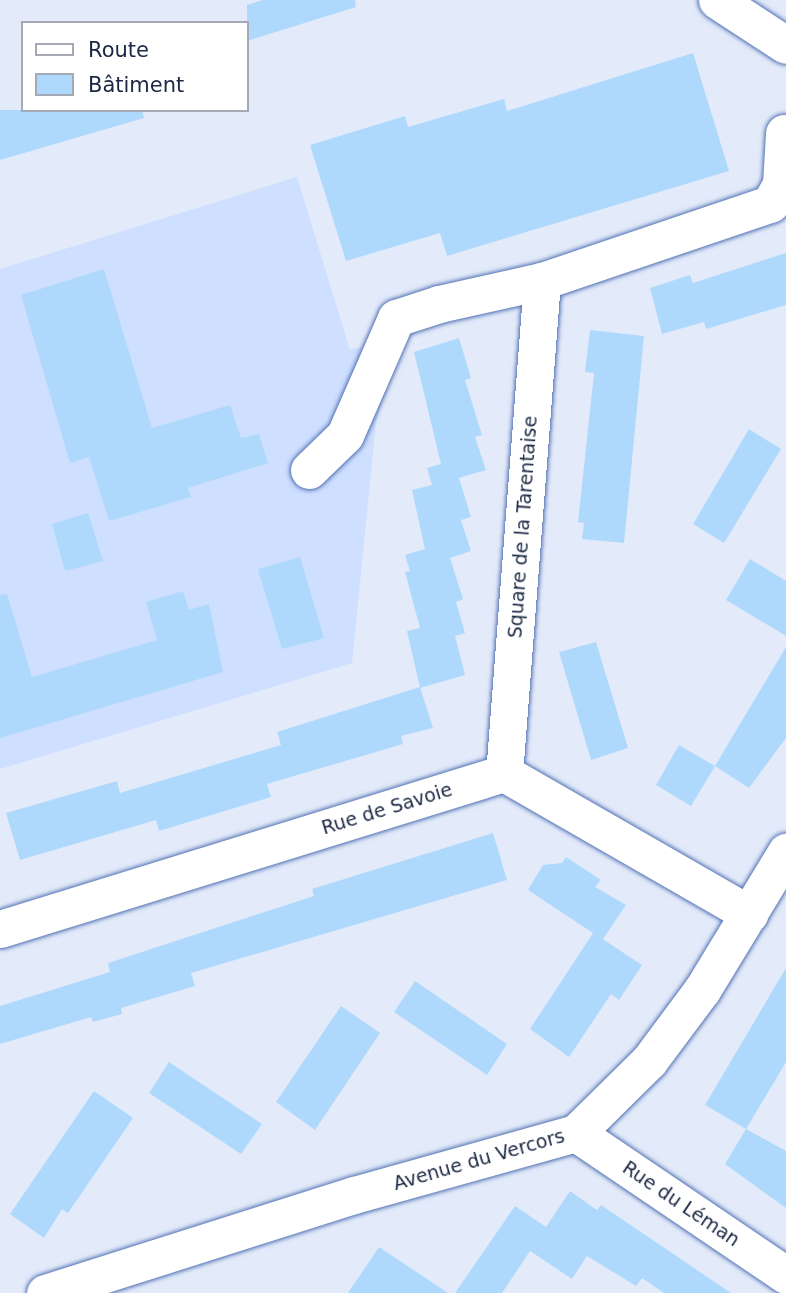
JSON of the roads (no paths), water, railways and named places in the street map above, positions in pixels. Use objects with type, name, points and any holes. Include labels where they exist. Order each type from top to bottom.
[{"type":"street","points":[[718,0],[786,45]]},
{"type":"street","points":[[309,470],[345,435],[396,318],[542,281],[770,204],[781,184],[784,133]]},
{"type":"street","name":"Square de la Tarentaise","points":[[503,774],[542,281]]},
{"type":"street","points":[[503,774],[749,914]]},
{"type":"street","name":"Rue de Savoie","points":[[0,929],[503,774]]},
{"type":"street","name":"Avenue du Vercors","points":[[45,1293],[354,1195],[576,1133],[649,1061],[702,990],[786,852]]},
{"type":"street","name":"Rue du Léman","points":[[576,1133],[786,1275]]}]
